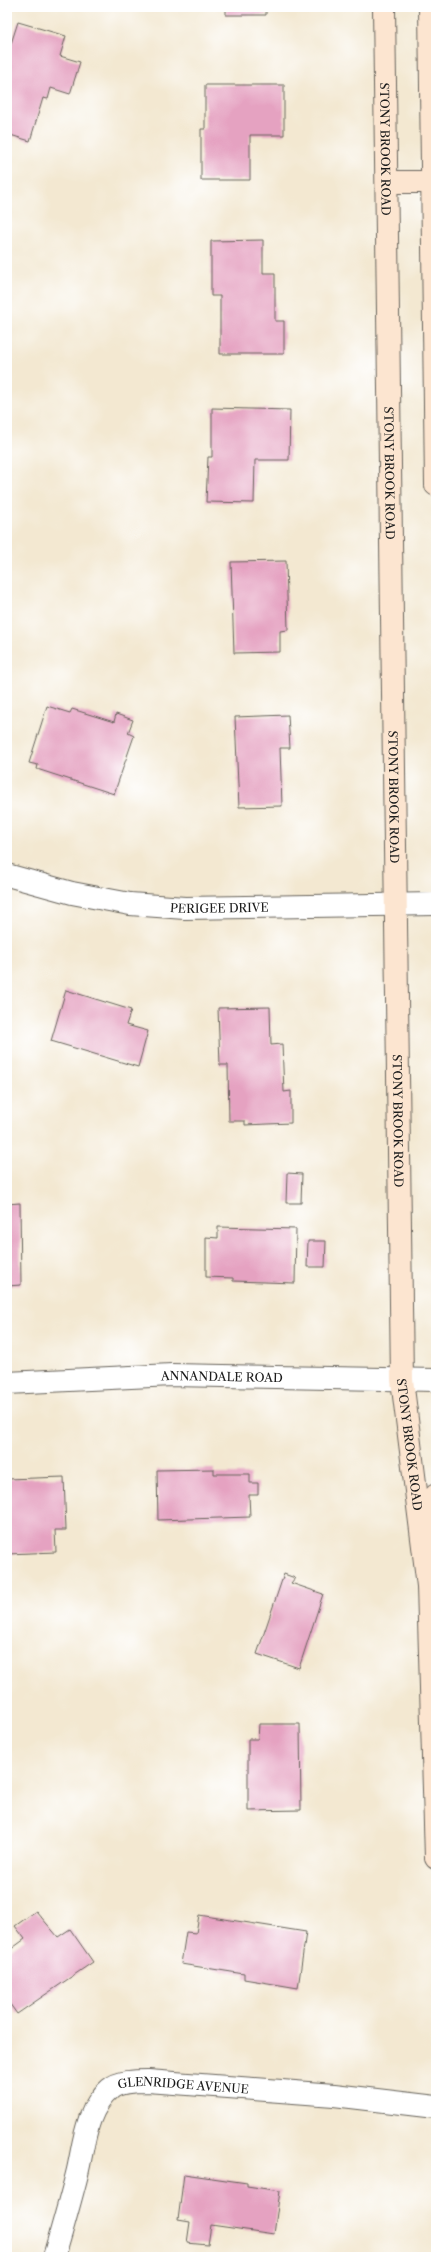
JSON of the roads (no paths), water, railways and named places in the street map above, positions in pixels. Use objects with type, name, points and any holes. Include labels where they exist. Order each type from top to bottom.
[{"type":"main road","name":"STONY BROOK ROAD","points":[[384,7],[402,1380],[428,1586],[436,1858]]},
{"type":"main road","points":[[430,7],[436,485]]},
{"type":"main road","points":[[387,182],[432,182]]},
{"type":"main road","name":"STONY BROOK ROAD","points":[[428,1586],[436,1495]]},
{"type":"street","name":"PERIGEE DRIVE","points":[[7,876],[72,893],[130,904],[177,908],[436,904]]},
{"type":"street","name":"ANNANDALE ROAD","points":[[7,1383],[172,1375],[436,1380]]},
{"type":"street","name":"GLENRIDGE AVENUE","points":[[54,2257],[78,2173],[88,2126],[97,2106],[110,2089],[127,2082],[148,2081],[334,2095],[436,2107]]}]
